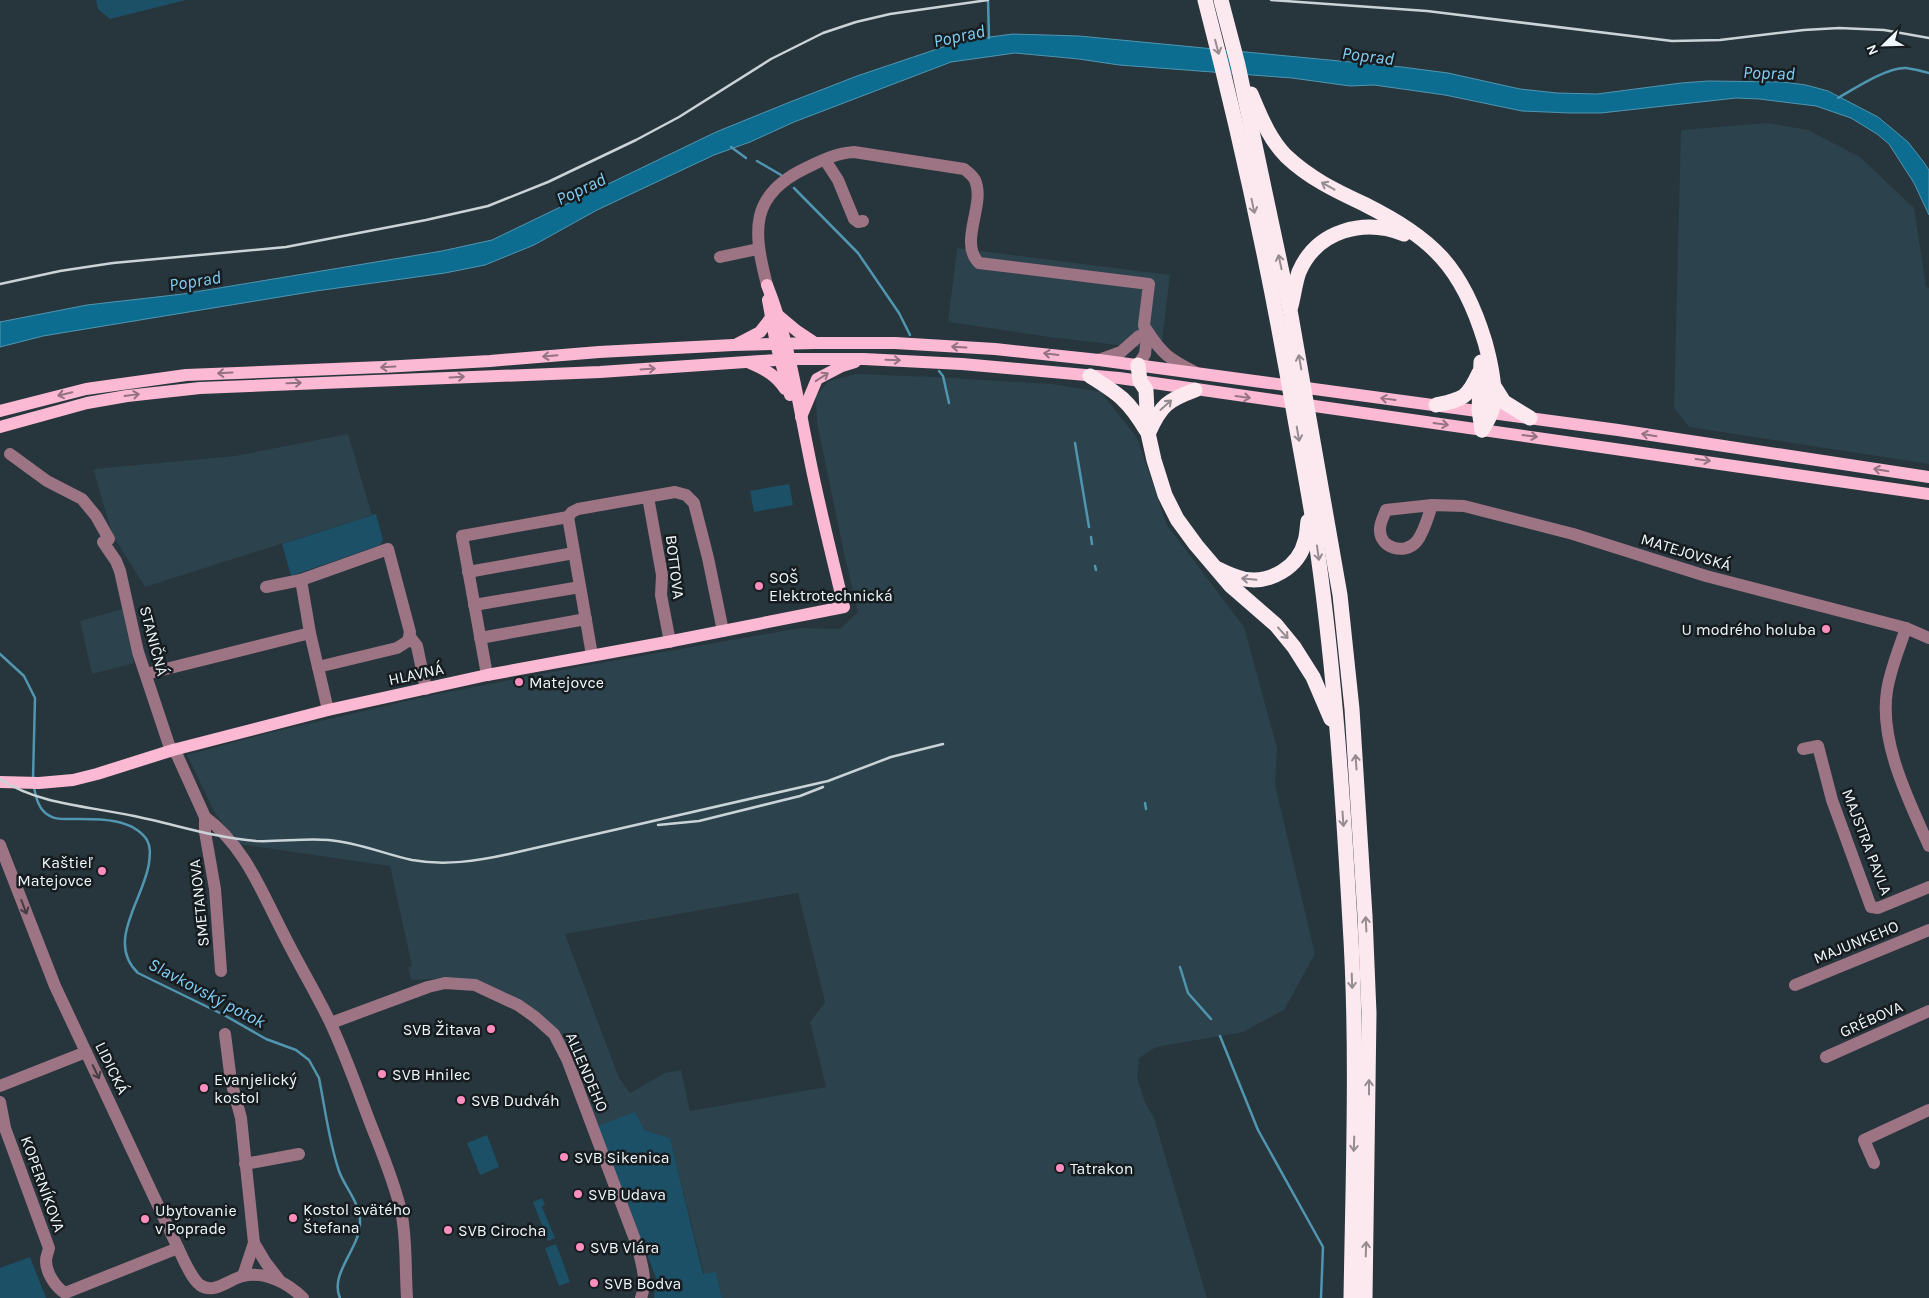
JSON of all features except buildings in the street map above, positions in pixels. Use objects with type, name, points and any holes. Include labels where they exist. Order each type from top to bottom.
[{"type":"highway","points":[[1205,0],[1222,67],[1277,315],[1310,505],[1327,630],[1337,734],[1350,924],[1354,1017],[1355,1117],[1350,1298]]},
{"type":"highway","points":[[1221,0],[1238,65],[1290,310],[1318,462],[1341,604],[1352,710],[1365,916],[1369,1053],[1365,1298]]},
{"type":"highway","points":[[1238,65],[1271,137],[1285,155],[1304,172],[1405,227],[1428,243],[1453,270],[1466,290],[1478,318],[1487,349],[1492,382],[1482,430]]},
{"type":"highway","points":[[1290,310],[1299,273],[1309,256],[1323,242],[1340,232],[1361,226],[1382,227],[1403,234],[1425,249],[1449,274],[1462,295],[1475,326],[1480,347],[1485,411]]},
{"type":"highway","points":[[1138,365],[1140,381],[1146,390],[1148,433],[1165,494],[1186,532],[1205,556],[1230,585],[1276,625],[1294,647],[1313,677],[1337,734]]},
{"type":"highway","points":[[1436,405],[1458,400],[1469,394],[1482,367]]},
{"type":"highway","points":[[1090,376],[1118,394],[1136,412],[1148,433]]},
{"type":"highway","points":[[1136,412],[1133,391],[1140,381]]},
{"type":"highway","points":[[1492,382],[1504,402],[1530,418]]},
{"type":"highway","points":[[1148,433],[1156,415],[1165,404],[1195,390]]},
{"type":"highway","points":[[1217,568],[1238,577],[1252,580],[1267,578],[1282,572],[1296,560],[1305,541],[1310,505]]},
{"type":"main road","points":[[767,285],[801,417]]},
{"type":"main road","points":[[775,317],[815,342]]},
{"type":"main road","points":[[733,346],[760,332],[775,317]]},
{"type":"main road","points":[[0,411],[86,389],[186,374],[382,367],[598,352],[815,342],[910,344],[1042,353],[1138,365],[1628,431],[1929,477]]},
{"type":"main road","points":[[785,359],[791,397]]},
{"type":"main road","points":[[0,426],[87,403],[127,396],[200,388],[600,372],[785,359],[921,361],[1140,381],[1929,494]]},
{"type":"main road","points":[[801,417],[817,379],[842,366],[864,359]]},
{"type":"main road","points":[[747,362],[766,370],[778,379],[791,397],[801,417]]},
{"type":"main road","name":"HLAVNÁ","points":[[0,782],[39,783],[73,780],[328,710],[487,675],[670,642],[844,607],[801,417]]},
{"type":"street","points":[[767,285],[758,249],[760,212],[769,195],[797,172],[840,153],[854,152],[964,169],[974,179],[978,193],[970,248],[973,257],[979,262],[1149,284],[1141,331],[1135,352],[1138,365]]},
{"type":"street","points":[[825,160],[838,180],[854,219],[858,222],[863,221]]},
{"type":"street","points":[[720,257],[758,249]]},
{"type":"street","points":[[1099,360],[1121,352],[1141,331]]},
{"type":"street","points":[[1141,331],[1166,356],[1198,373]]},
{"type":"street","name":"STANIČNÁ","points":[[10,454],[46,481],[82,499],[89,505],[120,571],[138,652],[169,745],[175,753],[204,817]]},
{"type":"street","points":[[487,675],[462,536],[568,517],[578,509],[680,492],[691,498],[694,503],[708,558],[723,631]]},
{"type":"street","name":"BOTTOVA","points":[[648,497],[662,575],[661,595],[670,642]]},
{"type":"street","name":"MATEJOVSKÁ","points":[[1432,505],[1464,506],[1573,534],[1706,576],[1906,628],[1929,638]]},
{"type":"street","points":[[568,517],[592,655]]},
{"type":"street","points":[[266,588],[301,580],[388,549],[426,689]]},
{"type":"street","points":[[468,572],[574,553]]},
{"type":"street","points":[[301,580],[310,633],[328,710]]},
{"type":"street","points":[[474,606],[580,586]]},
{"type":"street","points":[[480,638],[586,619]]},
{"type":"street","points":[[1906,628],[1887,691],[1886,717],[1891,751],[1929,846]]},
{"type":"street","points":[[146,674],[310,633]]},
{"type":"street","points":[[318,667],[397,648],[413,641]]},
{"type":"street","name":"MAJSTRA PAVLA","points":[[1803,749],[1822,745],[1832,800],[1871,907],[1878,908],[1929,887]]},
{"type":"street","points":[[204,817],[218,826],[248,864],[330,1023],[396,1193],[405,1230],[407,1298]]},
{"type":"street","name":"SMETANOVA","points":[[204,817],[215,889],[221,971]]},
{"type":"street","name":"LIDICKÁ","points":[[0,846],[55,986],[178,1248],[205,1293]]},
{"type":"street","name":"MAJUNKEHO","points":[[1795,984],[1929,930]]},
{"type":"street","name":"ALLENDEHO","points":[[330,1023],[428,987],[445,983],[460,983],[475,985],[518,1005],[554,1034],[576,1080],[637,1245],[644,1272],[644,1290],[641,1298]]},
{"type":"street","name":"GRÉBOVA","points":[[1826,1057],[1929,1011]]},
{"type":"street","points":[[225,1034],[231,1081],[241,1118],[254,1243],[266,1263],[280,1280],[303,1298]]},
{"type":"street","points":[[0,1086],[86,1052]]},
{"type":"street","name":"KOPERNÍKOVA","points":[[0,1102],[5,1128],[49,1248],[46,1264],[59,1290],[74,1294],[178,1248]]},
{"type":"street","points":[[1874,1163],[1864,1140],[1929,1110]]},
{"type":"street","points":[[245,1164],[299,1154]]},
{"type":"street","points":[[243,1276],[254,1243]]},
{"type":"street","points":[[205,1293],[243,1276],[257,1276],[280,1280]]},
{"type":"shaded area","points":[[96,0],[186,0],[110,19],[98,9]]},
{"type":"shaded area","points":[[1013,34],[1079,36],[1402,67],[1448,73],[1520,89],[1557,93],[1597,94],[1708,81],[1783,82],[1806,85],[1828,91],[1878,117],[1908,142],[1929,170],[1929,215],[1914,183],[1889,144],[1851,118],[1816,106],[1736,98],[1601,113],[1522,111],[1445,95],[1374,85],[1350,86],[1292,78],[1119,65],[1015,53],[951,62],[794,122],[750,142],[714,155],[597,210],[534,245],[485,265],[445,273],[316,291],[43,336],[0,347],[0,322],[87,305],[183,294],[442,251],[492,240],[716,132],[790,102],[857,76],[946,46],[974,39]]},
{"type":"shaded area","points":[[1768,123],[1808,130],[1860,157],[1914,208],[1926,286],[1929,288],[1929,464],[1689,427],[1674,408],[1681,130]]},
{"type":"shaded area","points":[[957,248],[1170,275],[1161,350],[1056,338],[948,322]]},
{"type":"shaded area","points":[[856,374],[935,377],[1052,384],[1101,392],[1137,438],[1167,525],[1244,627],[1277,748],[1275,785],[1315,954],[1284,1010],[1243,1032],[1156,1047],[1139,1058],[1137,1078],[1145,1102],[1154,1118],[1207,1298],[722,1298],[716,1273],[704,1274],[670,1138],[644,1130],[598,1126],[559,1034],[526,1003],[483,984],[450,978],[411,980],[408,967],[412,966],[390,866],[238,844],[215,813],[187,755],[268,733],[433,695],[583,666],[800,628],[840,629],[858,612],[817,423],[816,396],[829,381]],"holes":[[[798,893],[825,1002],[810,1022],[826,1087],[690,1111],[681,1070],[665,1073],[630,1093],[619,1078],[565,934]]]},
{"type":"shaded area","points":[[348,434],[372,515],[145,587],[113,536],[93,469],[235,456]]},
{"type":"shaded area","points":[[789,484],[793,505],[754,512],[750,491]]},
{"type":"shaded area","points":[[376,514],[383,540],[380,545],[291,576],[282,544]]},
{"type":"shaded area","points":[[122,609],[134,663],[92,674],[80,621]]},
{"type":"shaded area","points":[[635,1112],[644,1130],[670,1138],[703,1274],[716,1272],[722,1298],[654,1298],[656,1278],[598,1126]]},
{"type":"shaded area","points":[[487,1135],[499,1167],[480,1175],[467,1143]]},
{"type":"shaded area","points":[[542,1198],[545,1204],[542,1207],[555,1238],[548,1241],[533,1202]]},
{"type":"shaded area","points":[[556,1244],[570,1282],[559,1286],[545,1248]]},
{"type":"shaded area","points":[[30,1257],[46,1298],[0,1298],[0,1268]]},
{"type":"waterway","name":"Poprad","points":[[988,0],[989,38]]},
{"type":"waterway","points":[[1838,98],[1871,79],[1890,71],[1906,68],[1929,73]]},
{"type":"waterway","points":[[731,147],[746,158]]},
{"type":"waterway","points":[[757,161],[781,175]]},
{"type":"waterway","points":[[794,188],[858,253],[899,313],[910,335]]},
{"type":"waterway","points":[[939,371],[943,376],[949,403]]},
{"type":"waterway","points":[[1075,443],[1089,527]]},
{"type":"waterway","points":[[1091,537],[1092,544]]},
{"type":"waterway","points":[[1095,566],[1096,570]]},
{"type":"waterway","name":"Slavkovský potok","points":[[0,654],[24,676],[35,698],[33,779]]},
{"type":"waterway","name":"Slavkovský potok","points":[[34,787],[41,808],[52,817],[123,823],[140,832],[147,840],[150,848],[149,863],[146,877],[129,920],[125,948],[129,961],[138,973],[224,1015],[266,1039],[296,1050],[309,1060],[319,1078],[330,1137],[339,1171],[360,1216],[359,1232],[338,1280],[340,1298]]},
{"type":"waterway","points":[[1145,803],[1146,809]]},
{"type":"waterway","points":[[1180,967],[1188,993],[1211,1019]]},
{"type":"waterway","points":[[1220,1036],[1258,1130],[1323,1247],[1321,1298]]},
{"type":"railway","points":[[0,284],[60,271],[113,263],[286,247],[488,206],[548,182],[636,140],[679,117],[771,59],[823,33],[856,22],[890,14],[988,0]]},
{"type":"railway","points":[[1271,0],[1427,11],[1672,41],[1720,40],[1804,30],[1839,28],[1884,30],[1929,38]]},
{"type":"railway","points":[[0,779],[15,788],[65,804],[134,816],[225,837],[256,841],[310,839],[339,841],[412,860],[449,863],[473,861],[509,854],[828,781],[891,757],[943,744]]},
{"type":"railway","points":[[658,825],[699,821],[800,796],[823,787]]},
{"type":"place","name":"SOŠ Elektrotechnická","points":[[759,586]]},
{"type":"place","name":"U modrého holuba","points":[[1826,629]]},
{"type":"place","name":"Matejovce","points":[[519,682]]},
{"type":"place","name":"Kaštieľ Matejovce","points":[[102,871]]},
{"type":"place","name":"SVB Žitava","points":[[491,1029]]},
{"type":"place","name":"SVB Hnilec","points":[[382,1074]]},
{"type":"place","name":"Evanjelický kostol","points":[[204,1088]]},
{"type":"place","name":"SVB Dudváh","points":[[461,1100]]},
{"type":"place","name":"SVB Sikenica","points":[[564,1157]]},
{"type":"place","name":"Tatrakon","points":[[1060,1168]]},
{"type":"place","name":"SVB Udava","points":[[578,1194]]},
{"type":"place","name":"Kostol svätého Štefana","points":[[293,1218]]},
{"type":"place","name":"Ubytovanie v Poprade","points":[[145,1219]]},
{"type":"place","name":"SVB Cirocha","points":[[448,1230]]},
{"type":"place","name":"SVB Vlára","points":[[580,1247]]},
{"type":"place","name":"SVB Bodva","points":[[594,1283]]}]
